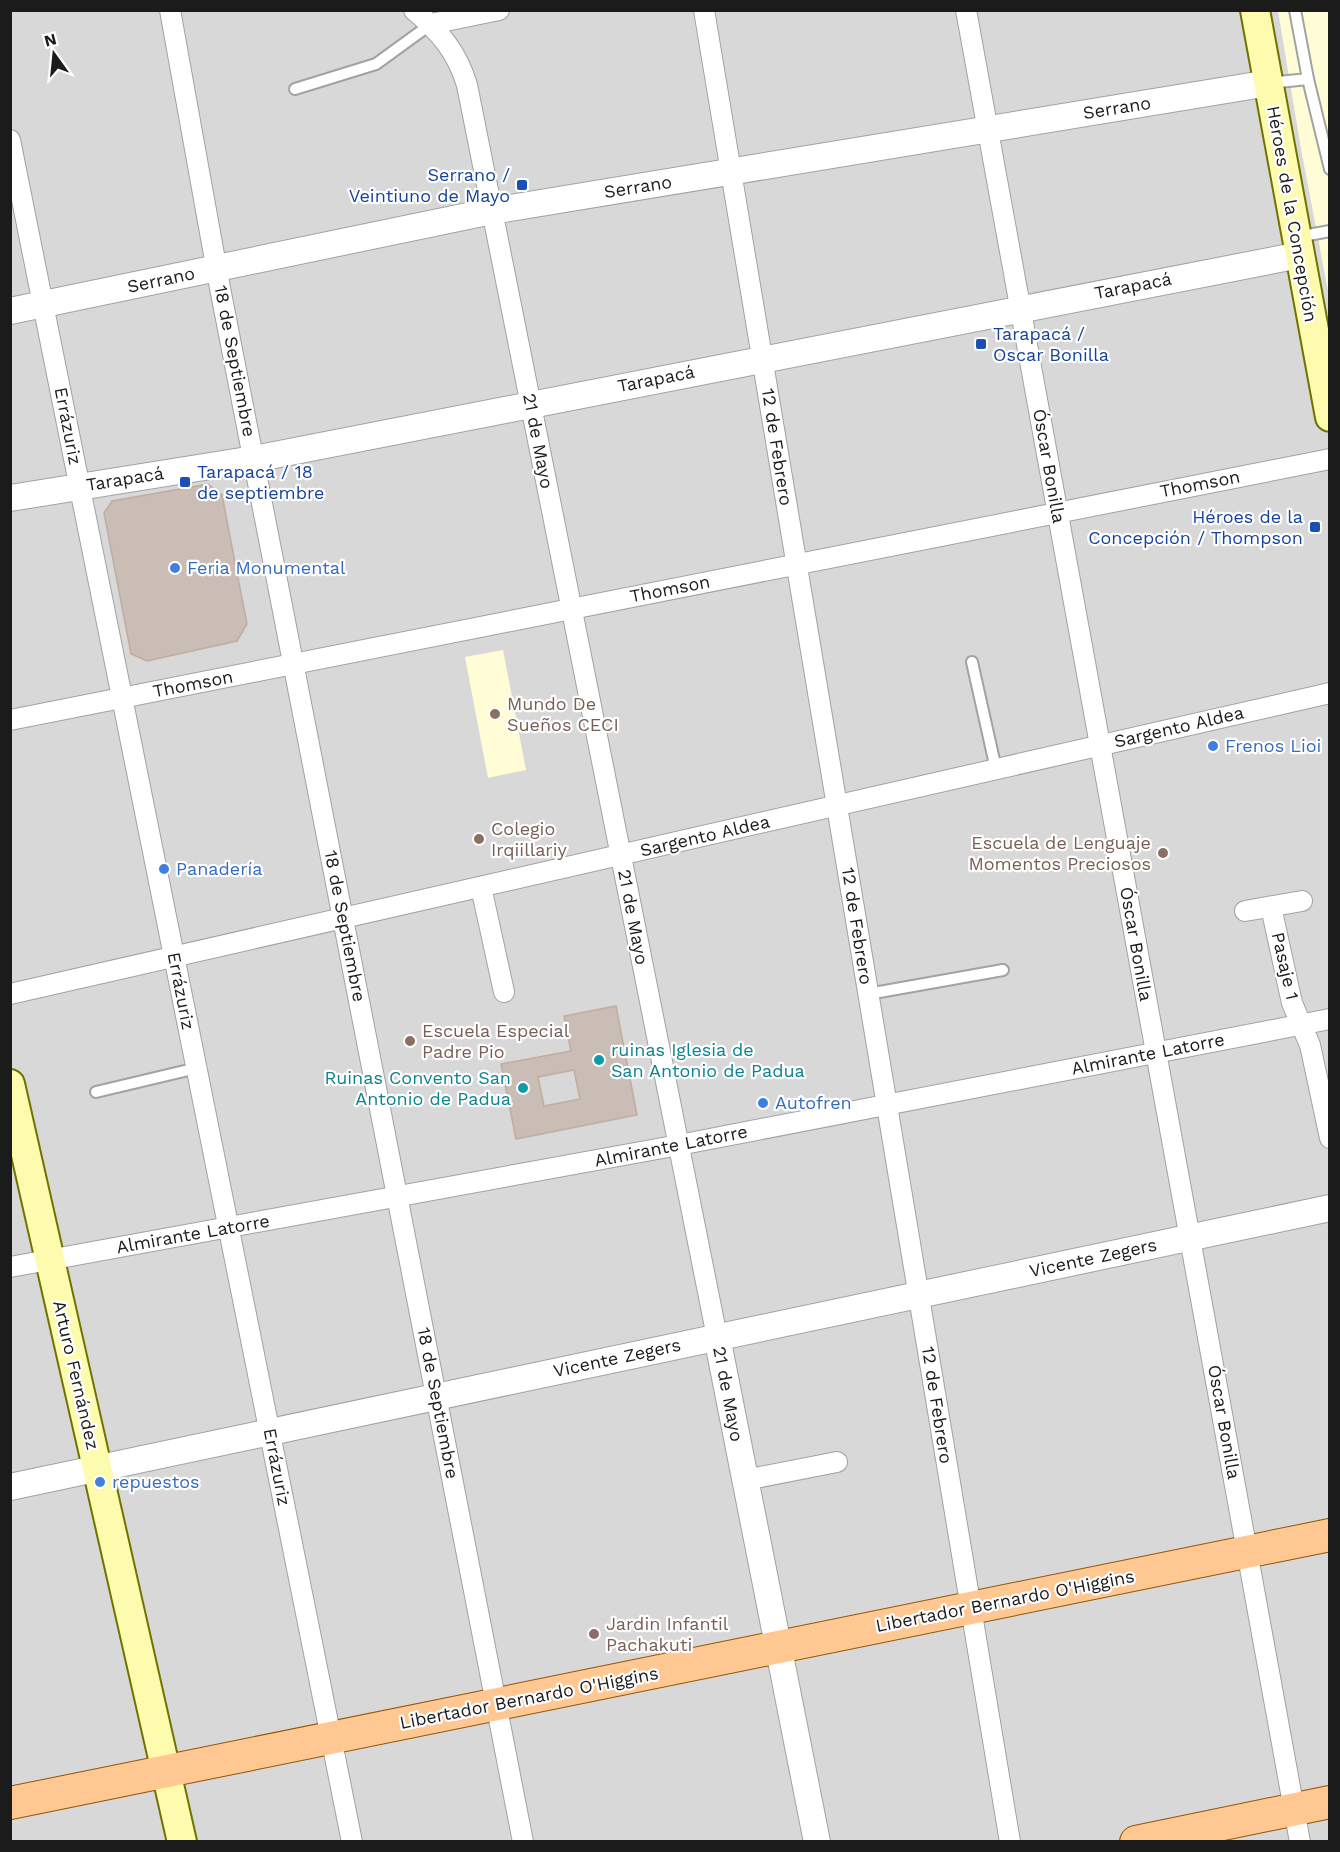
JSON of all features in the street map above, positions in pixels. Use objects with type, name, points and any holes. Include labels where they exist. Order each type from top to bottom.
[{"type":"main road","name":"Héroes de la Concepción","points":[[1255,10],[1329,417]]},
{"type":"main road","name":"Arturo Fernández","points":[[10,1084],[182,1842]]},
{"type":"main road","name":"Libertador Bernardo O'Higgins","points":[[10,1803],[1329,1535]]},
{"type":"main road","points":[[1136,1842],[1329,1802]]},
{"type":"street","name":"18 de Septiembre","points":[[170,10],[217,268],[524,1842]]},
{"type":"street","name":"21 de Mayo","points":[[414,10],[431,24],[452,49],[464,73],[817,1842]]},
{"type":"street","points":[[431,24],[499,10]]},
{"type":"street","name":"12 de Febrero","points":[[704,10],[1010,1842]]},
{"type":"street","name":"Óscar Bonilla","points":[[966,10],[1300,1842]]},
{"type":"street","name":"Serrano","points":[[10,311],[492,211],[1269,83]]},
{"type":"street","name":"Errázuriz","points":[[10,140],[352,1842]]},
{"type":"street","name":"Tarapacá","points":[[10,498],[254,459],[1020,308],[1298,246]]},
{"type":"street","name":"Thomson","points":[[10,720],[1329,459]]},
{"type":"street","name":"Sargento Aldea","points":[[10,994],[1329,693]]},
{"type":"street","points":[[481,887],[504,993]]},
{"type":"street","name":"Pasaje 1","points":[[1245,911],[1302,901]]},
{"type":"street","name":"Pasaje 1","points":[[1272,907],[1292,1003],[1310,1045],[1329,1138]]},
{"type":"street","name":"Almirante Latorre","points":[[10,1267],[678,1145],[1329,1019]]},
{"type":"street","name":"Vicente Zegers","points":[[10,1487],[1329,1208]]},
{"type":"street","points":[[745,1480],[837,1462]]},
{"type":"lane","points":[[1295,10],[1329,169]]},
{"type":"lane","points":[[295,89],[376,64],[431,24]]},
{"type":"lane","points":[[1269,83],[1308,79]]},
{"type":"lane","points":[[1298,246],[1329,231]]},
{"type":"lane","points":[[972,662],[996,770]]},
{"type":"lane","points":[[868,994],[1003,970]]},
{"type":"lane","points":[[96,1092],[197,1068]]},
{"type":"shaded area","points":[[11,11],[1329,11],[1329,1841],[11,1841]]},
{"type":"shaded area","points":[[1278,11],[1329,11],[1329,296],[1301,149]]},
{"type":"shaded area","name":"Mundo De Sueños CECI","points":[[503,650],[526,770],[488,778],[465,657]]},
{"type":"building","name":"Feria Monumental","points":[[208,484],[222,495],[247,624],[237,641],[147,661],[131,654],[104,513],[112,501]]},
{"type":"building","points":[[616,1006],[637,1115],[516,1139],[501,1064],[571,1051],[564,1016]],"holes":[[[574,1070],[580,1099],[544,1106],[538,1077]]]},
{"type":"place","name":"Serrano / Veintiuno de Mayo","points":[[522,185]]},
{"type":"place","name":"Tarapacá / Oscar Bonilla","points":[[981,344]]},
{"type":"place","name":"Tarapacá / 18 de septiembre","points":[[185,482]]},
{"type":"place","name":"Héroes de la Concepción / Thompson","points":[[1315,527]]},
{"type":"place","name":"Feria Monumental","points":[[175,568]]},
{"type":"place","name":"Mundo De Sueños CECI","points":[[495,714]]},
{"type":"place","name":"Frenos Lioi","points":[[1213,746]]},
{"type":"place","name":"Colegio Irqiillariy","points":[[479,839]]},
{"type":"place","name":"Escuela de Lenguaje Momentos Preciosos","points":[[1163,853]]},
{"type":"place","name":"Panadería","points":[[164,869]]},
{"type":"place","name":"Escuela Especial Padre Pio","points":[[410,1041]]},
{"type":"place","name":"ruinas Iglesia de San Antonio de Padua","points":[[599,1060]]},
{"type":"place","name":"Ruinas Convento San Antonio de Padua","points":[[523,1088]]},
{"type":"place","name":"Autofren","points":[[763,1103]]},
{"type":"place","name":"repuestos","points":[[100,1482]]},
{"type":"place","name":"Jardin Infantil Pachakuti","points":[[594,1634]]}]
